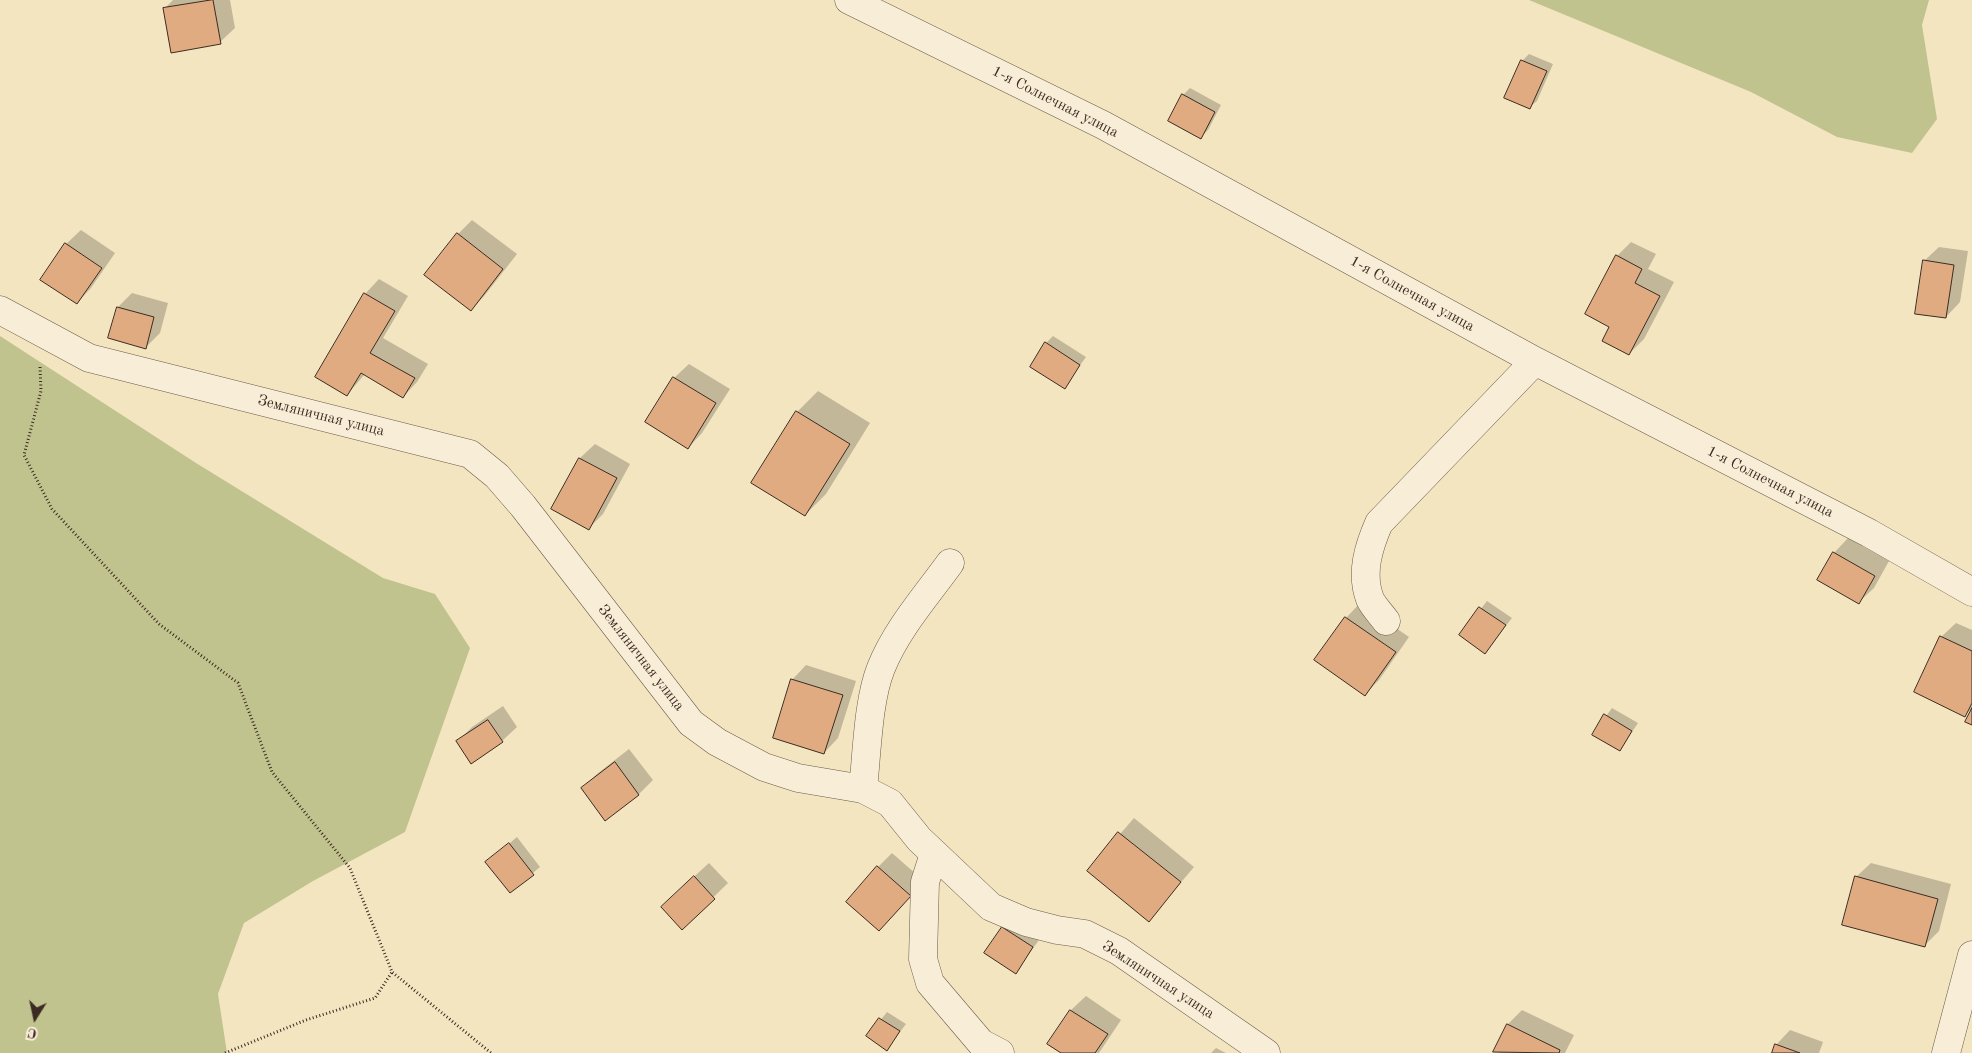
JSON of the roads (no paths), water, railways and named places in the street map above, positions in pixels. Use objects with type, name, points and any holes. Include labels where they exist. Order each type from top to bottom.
[{"type":"street","name":"1-я Солнечная улица","points":[[849,0],[1103,125],[1535,361],[1869,534],[1972,592]]},
{"type":"street","name":"Земляничная улица","points":[[0,310],[89,358],[470,454],[497,476],[523,506],[691,723],[717,742],[764,766],[798,778],[864,789],[890,803],[919,840],[991,907],[1026,922],[1057,930],[1085,934],[1119,951],[1266,1053]]},
{"type":"street","points":[[1386,621],[1370,599],[1366,572],[1368,548],[1379,523],[1535,361]]},
{"type":"street","points":[[864,789],[873,698],[880,670],[890,646],[950,563]]},
{"type":"street","points":[[934,854],[925,882],[923,960],[930,983],[981,1043],[1000,1053]]},
{"type":"street","points":[[1946,1053],[1972,955]]}]
